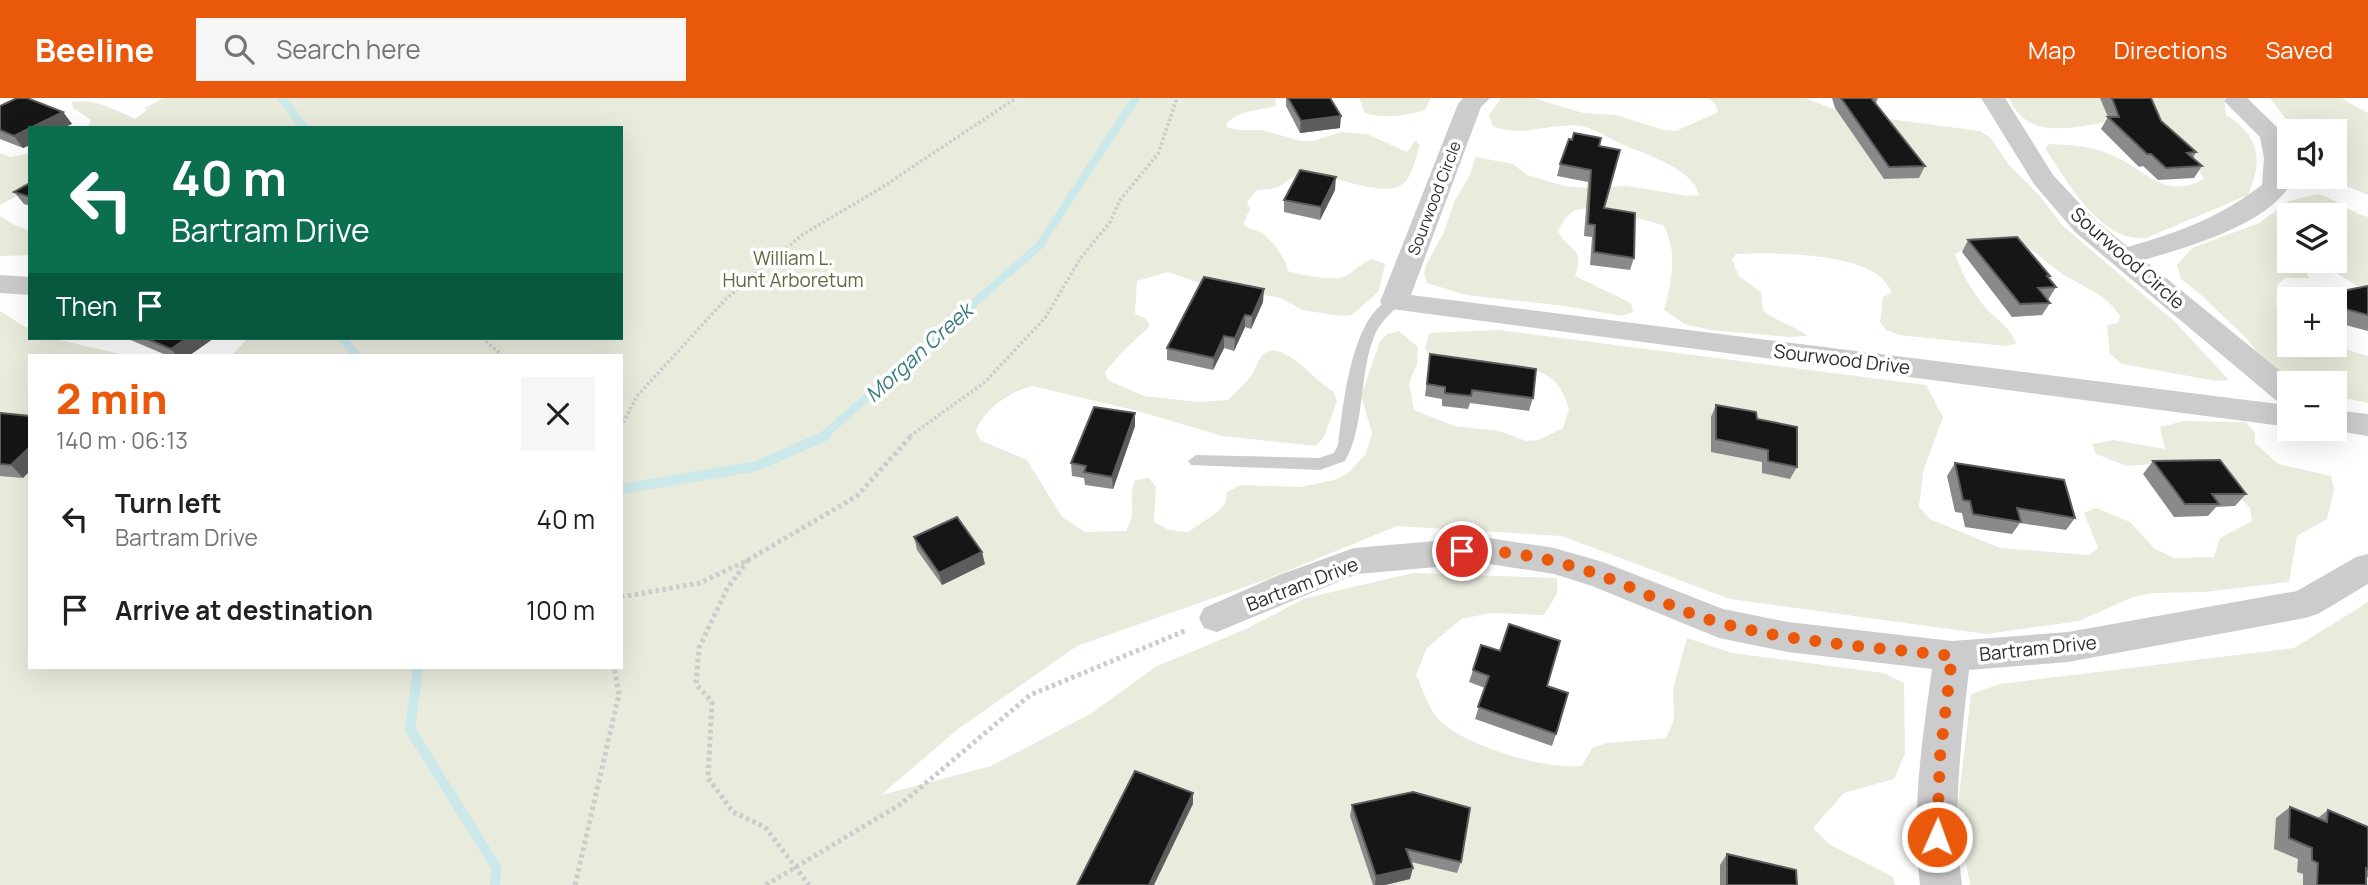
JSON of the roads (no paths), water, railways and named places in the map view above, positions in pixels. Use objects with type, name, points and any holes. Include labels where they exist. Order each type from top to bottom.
[{"type":"street","name":"Sourwood Circle","points":[[1394,302],[1470,104],[1478,98]]},
{"type":"street","name":"Sourwood Circle","points":[[1993,98],[2043,179],[2085,226],[2126,257],[2277,384]]},
{"type":"street","points":[[2126,257],[2203,233],[2244,212],[2275,188],[2278,153],[2265,124],[2236,101]]},
{"type":"street","points":[[0,284],[28,286]]},
{"type":"street","name":"Sourwood Drive","points":[[1394,302],[2277,414]]},
{"type":"street","points":[[2347,423],[2368,425]]},
{"type":"street","name":"Bartram Drive","points":[[1217,618],[1354,561],[1483,550],[1554,561],[1603,576],[1719,623],[1788,637],[1952,656],[2068,647],[2305,604],[2368,566]]},
{"type":"street","points":[[1941,885],[1937,863],[1940,757],[1952,656]]},
{"type":"lane","points":[[1196,461],[1320,464],[1340,457],[1346,445],[1362,359],[1370,333],[1374,322],[1394,302]]},
{"type":"waterway","name":"Morgan Creek","points":[[282,98],[303,126]]},
{"type":"waterway","name":"Morgan Creek","points":[[823,436],[1039,246],[1136,98]]},
{"type":"waterway","name":"Morgan Creek","points":[[344,340],[355,354]]},
{"type":"waterway","name":"Morgan Creek","points":[[623,489],[757,466],[827,435]]},
{"type":"waterway","name":"Morgan Creek","points":[[418,669],[410,729],[496,867],[495,885]]},
{"type":"park label","name":"William L. Hunt Arboretum","points":[[793,269]]}]
